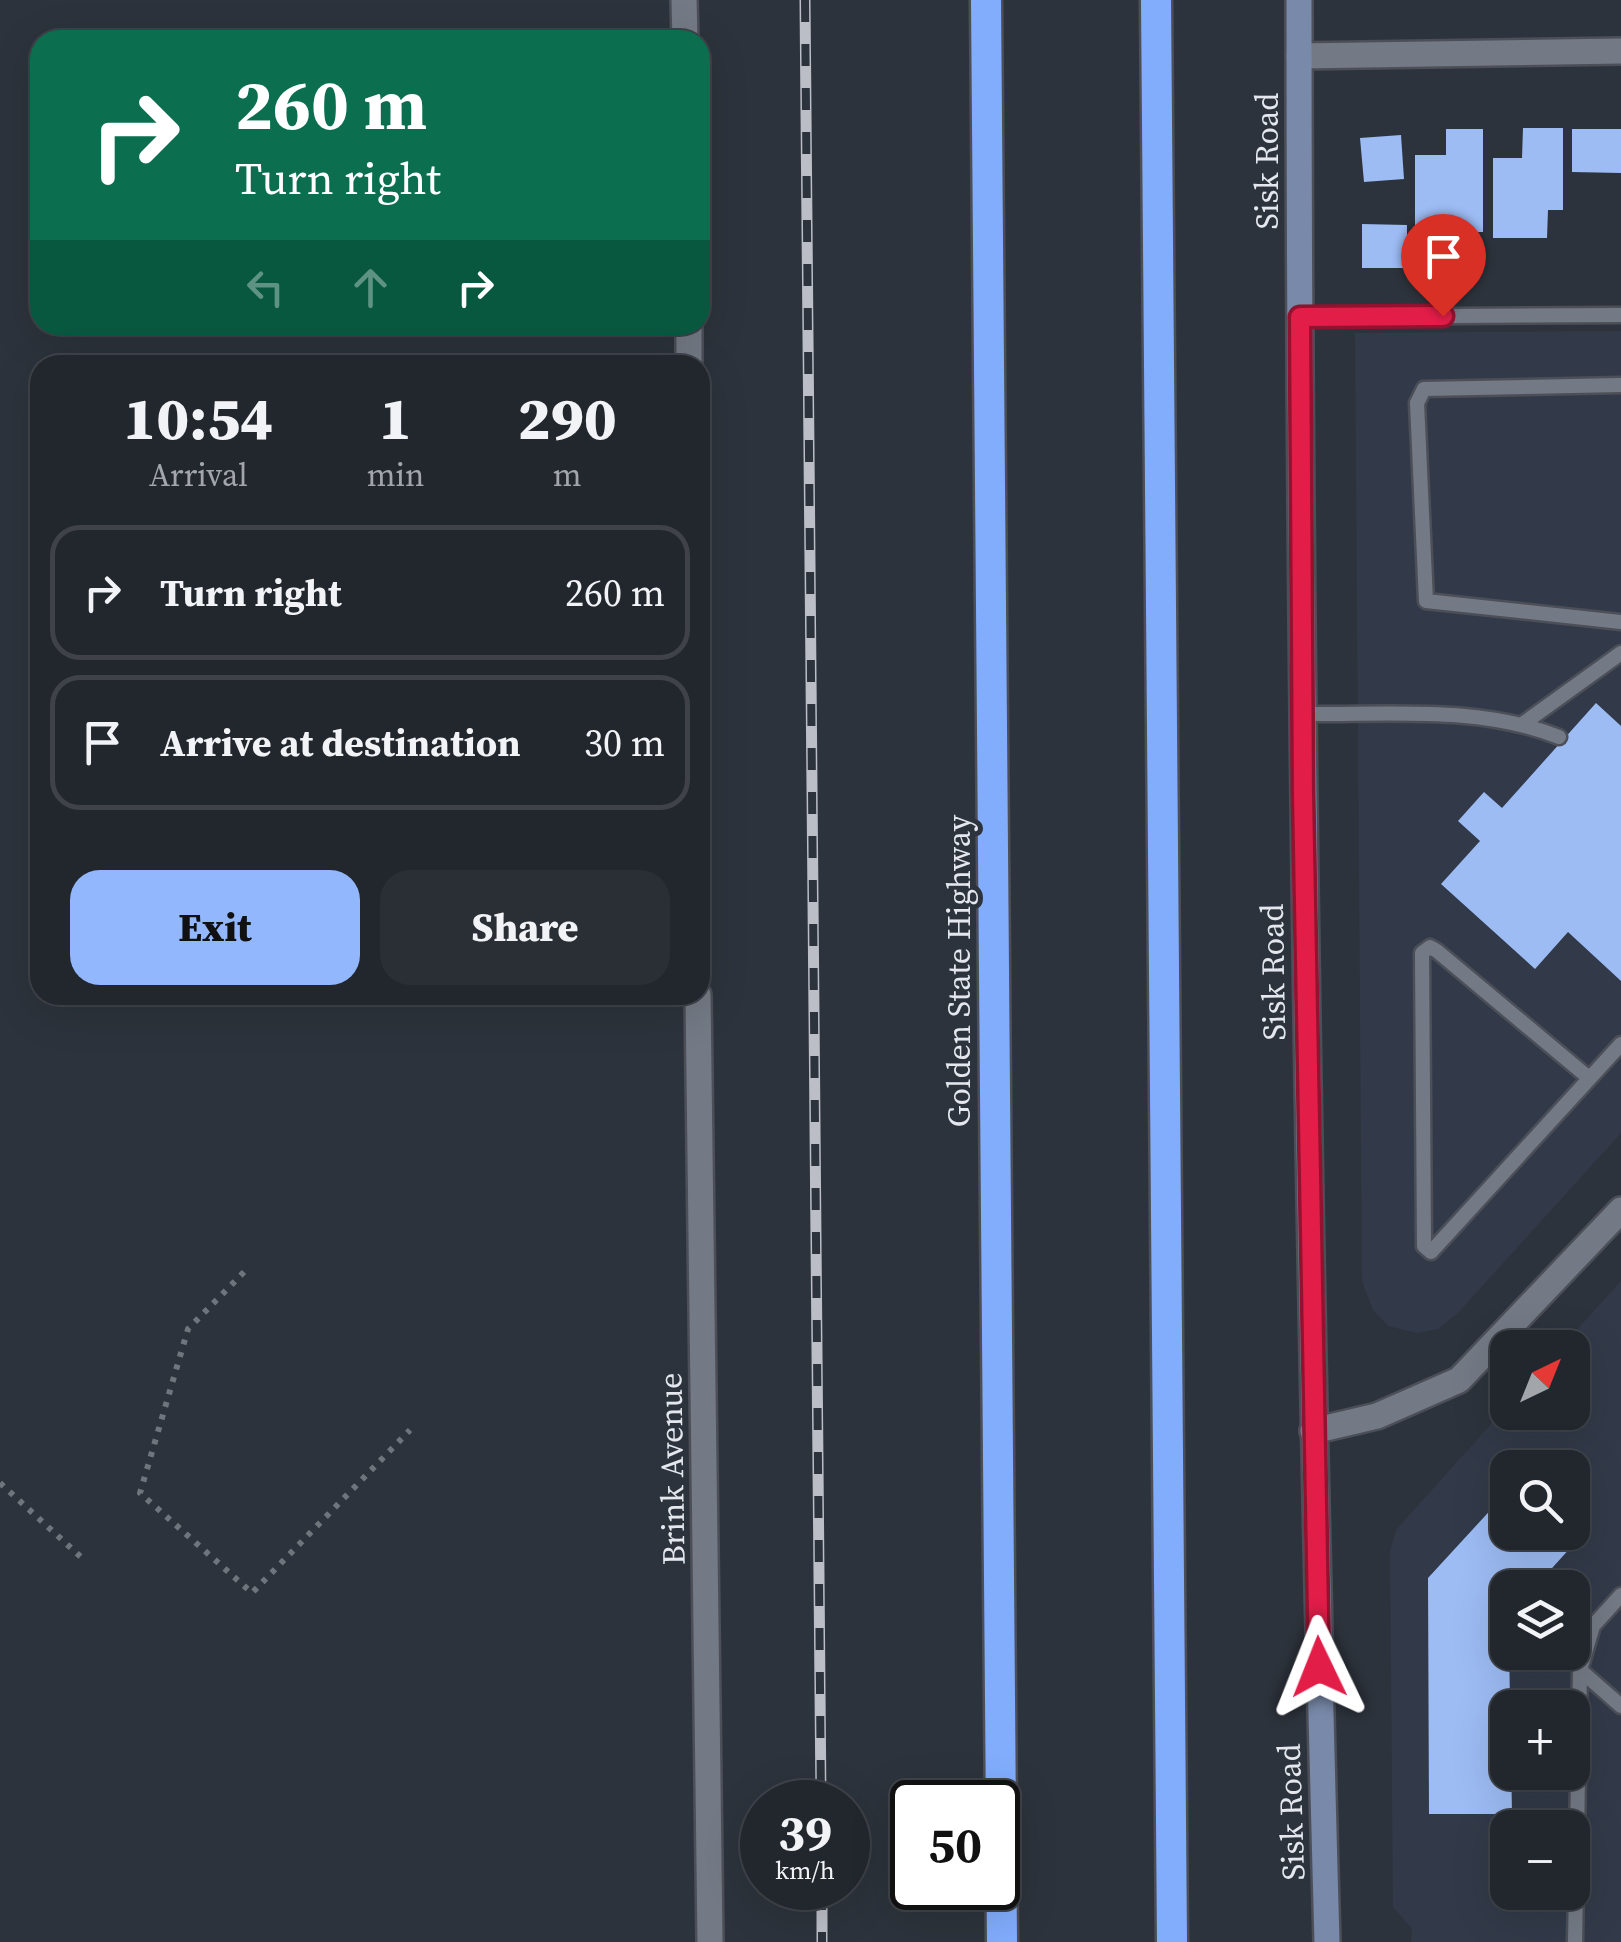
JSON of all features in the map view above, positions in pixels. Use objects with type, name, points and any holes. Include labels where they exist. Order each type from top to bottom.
[{"type":"highway","name":"Golden State Highway","points":[[986,0],[1002,1942]]},
{"type":"highway","points":[[1156,0],[1172,1942]]},
{"type":"main road","name":"Sisk Road","points":[[1299,0],[1302,714],[1313,1431],[1327,1942]]},
{"type":"street","points":[[684,0],[685,30]]},
{"type":"street","points":[[1299,56],[1621,51]]},
{"type":"street","name":"Brink Avenue","points":[[698,1005],[710,1942]]},
{"type":"street","points":[[1313,1431],[1377,1416],[1459,1380],[1621,1210]]},
{"type":"lane","points":[[1300,317],[1621,314]]},
{"type":"lane","points":[[1621,385],[1424,389],[1417,404],[1426,601],[1621,622]]},
{"type":"lane","points":[[1524,723],[1621,653]]},
{"type":"lane","points":[[1302,714],[1489,717],[1524,723],[1559,736]]},
{"type":"lane","points":[[1589,1078],[1437,950],[1430,946],[1422,953],[1424,1246],[1431,1252],[1621,1044]]},
{"type":"lane","points":[[1590,1636],[1593,1626],[1621,1595]]},
{"type":"lane","points":[[1580,1670],[1621,1706]]},
{"type":"lane","points":[[1575,1942],[1580,1670]]},
{"type":"path","points":[[244,1272],[188,1329],[140,1493],[252,1593],[410,1430]]},
{"type":"path","points":[[0,1483],[82,1558]]},
{"type":"shaded area","points":[[1621,331],[1621,1133],[1457,1314],[1438,1329],[1417,1333],[1388,1326],[1373,1310],[1362,1281],[1355,333]]},
{"type":"shaded area","points":[[1621,1281],[1621,1942],[1411,1942],[1412,1929],[1393,1907],[1390,1551],[1396,1530],[1490,1425],[1490,1430],[1590,1430],[1590,1330],[1576,1330]]},
{"type":"building","points":[[1523,128],[1563,128],[1563,210],[1548,210],[1547,238],[1493,238],[1493,158],[1522,158]]},
{"type":"building","points":[[1446,129],[1483,129],[1483,232],[1415,232],[1415,155],[1446,155]]},
{"type":"building","points":[[1572,129],[1621,129],[1621,173],[1572,172]]},
{"type":"building","points":[[1401,135],[1404,179],[1364,182],[1360,138]]},
{"type":"building","points":[[1362,224],[1407,225],[1407,268],[1362,268]]},
{"type":"building","points":[[1596,703],[1621,726],[1621,981],[1568,932],[1535,969],[1441,884],[1480,841],[1458,821],[1484,792],[1502,808]]},
{"type":"building","points":[[1490,1511],[1490,1550],[1568,1550],[1550,1570],[1490,1570],[1490,1670],[1509,1670],[1510,1690],[1490,1690],[1490,1790],[1512,1790],[1512,1810],[1429,1814],[1428,1578]]},
{"type":"railway","points":[[805,0],[821,1780]]},
{"type":"railway","points":[[822,1910],[822,1942]]},
{"type":"route","points":[[1319,1667],[1303,794],[1300,317],[1443,316]]}]
